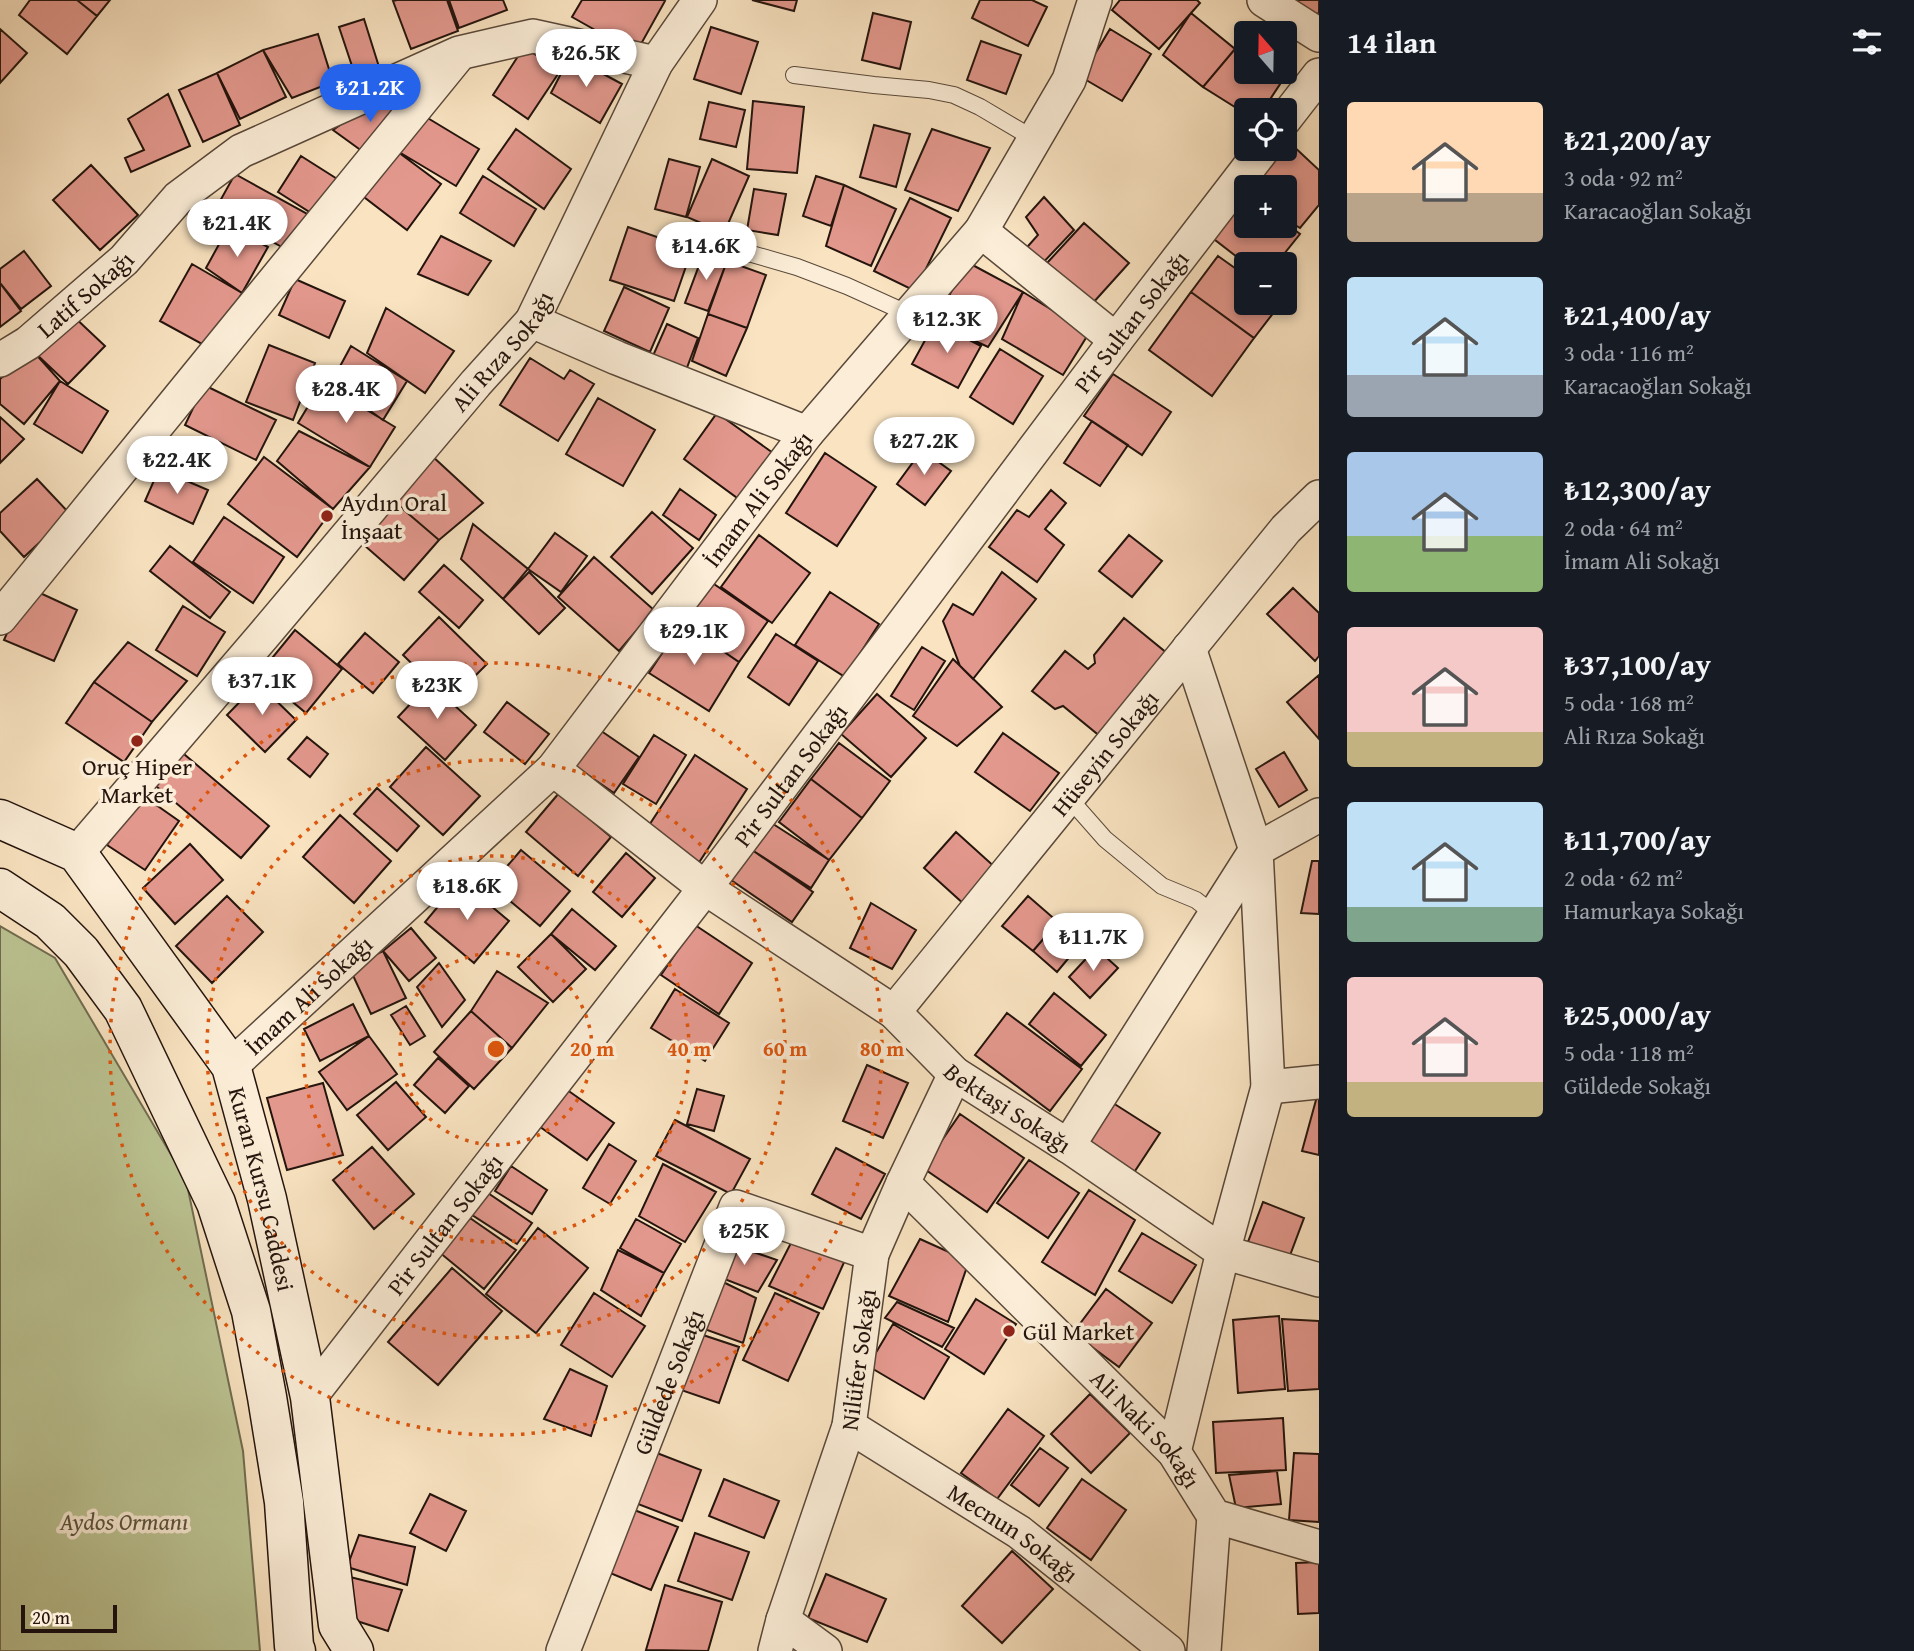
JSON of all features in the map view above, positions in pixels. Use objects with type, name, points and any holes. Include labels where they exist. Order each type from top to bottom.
[{"type":"main road","points":[[0,819],[77,853]]},
{"type":"main road","name":"Kuran Kursu Caddesi","points":[[77,853],[231,1066],[267,1199],[310,1396],[338,1625],[354,1651]]},
{"type":"main road","name":"Kuran Kursu Caddesi","points":[[0,888],[50,921],[81,952],[123,1009],[216,1203],[251,1311],[267,1397],[284,1502],[293,1646],[296,1651]]},
{"type":"street","name":"Ali Rıza Sokağı","points":[[77,853],[476,383],[532,321],[656,63],[700,0]]},
{"type":"street","name":"İmam Ali Sokağı","points":[[231,1066],[553,769],[807,433],[981,231],[1069,80],[1095,0]]},
{"type":"street","points":[[1264,0],[1319,35]]},
{"type":"street","name":"Latif Sokağı","points":[[0,360],[28,343],[124,261],[178,198],[241,151],[459,53],[533,36],[656,63]]},
{"type":"street","points":[[0,618],[459,53]]},
{"type":"street","points":[[1297,103],[1319,75]]},
{"type":"street","name":"Pir Sultan Sokağı","points":[[310,1396],[705,888],[1116,340],[1254,161]]},
{"type":"street","points":[[981,231],[1116,340]]},
{"type":"street","points":[[532,321],[617,358],[807,433]]},
{"type":"street","name":"Hüseyin Sokağı","points":[[894,1012],[1286,529],[1319,496]]},
{"type":"street","points":[[1174,1452],[1223,1252],[1268,1087],[1256,850],[1189,648]]},
{"type":"street","name":"Bektaşi Sokağı","points":[[553,769],[705,888],[894,1012],[955,1074],[1068,1146],[1223,1252],[1319,1280]]},
{"type":"street","points":[[1068,1146],[1256,850],[1319,815]]},
{"type":"street","name":"Nilüfer Sokağı","points":[[779,1636],[849,1426],[872,1254],[955,1074]]},
{"type":"street","points":[[1268,1087],[1319,1082]]},
{"type":"street","name":"Ali Naki Sokağı","points":[[903,1183],[1174,1452],[1214,1516],[1319,1548]]},
{"type":"street","name":"Güldede Sokağı","points":[[563,1651],[736,1207],[872,1254]]},
{"type":"street","name":"Mecnun Sokağı","points":[[849,1426],[1019,1532],[1168,1651]]},
{"type":"street","points":[[1204,1651],[1214,1516]]},
{"type":"street","points":[[779,1636],[825,1651]]},
{"type":"lane","points":[[794,75],[954,95],[1034,139]]},
{"type":"lane","points":[[724,246],[797,267],[909,314]]},
{"type":"lane","points":[[1068,797],[1105,839],[1162,886],[1196,900],[1215,915]]},
{"type":"green space","name":"Aydos Ormanı","points":[[0,926],[55,958],[186,1180],[243,1451],[260,1651],[0,1651]]},
{"type":"building","points":[[30,0],[77,0],[97,16],[67,54],[19,15]]},
{"type":"building","points":[[77,0],[110,0],[97,16]]},
{"type":"building","points":[[447,0],[458,31],[411,49],[393,1]]},
{"type":"building","points":[[449,0],[503,0],[507,10],[459,28]]},
{"type":"building","points":[[582,0],[665,1],[636,53],[572,17]]},
{"type":"building","points":[[752,0],[797,0],[794,11]]},
{"type":"building","points":[[980,0],[1032,0],[1047,7],[1028,46],[972,18]]},
{"type":"building","points":[[1120,0],[1197,0],[1200,3],[1159,49],[1112,10]]},
{"type":"building","points":[[1288,0],[1319,0],[1319,12],[1314,19]]},
{"type":"building","points":[[873,13],[911,22],[900,69],[862,60]]},
{"type":"building","points":[[1191,13],[1234,48],[1203,87],[1163,55]]},
{"type":"building","points":[[364,19],[380,70],[356,78],[339,27]]},
{"type":"building","points":[[711,27],[758,42],[741,94],[694,79]]},
{"type":"building","points":[[0,29],[27,53],[0,83]]},
{"type":"building","points":[[1110,29],[1151,54],[1122,101],[1081,77]]},
{"type":"building","points":[[318,34],[333,82],[292,98],[263,50]]},
{"type":"building","points":[[981,41],[1021,55],[1006,94],[967,80]]},
{"type":"building","points":[[524,47],[560,71],[528,119],[493,95]]},
{"type":"building","points":[[263,50],[286,97],[240,119],[217,73]]},
{"type":"building","points":[[1234,50],[1234,84],[1280,84],[1271,98],[1234,98],[1234,106],[1203,87]]},
{"type":"building","points":[[570,56],[622,84],[600,123],[551,93]]},
{"type":"building","points":[[217,73],[240,125],[203,142],[179,90]]},
{"type":"building","points":[[387,92],[401,114],[366,154],[333,130]]},
{"type":"building","points":[[168,94],[190,146],[131,172],[125,158],[144,150],[128,119]]},
{"type":"building","points":[[753,101],[804,107],[797,173],[747,169]]},
{"type":"building","points":[[709,102],[745,110],[736,147],[700,139]]},
{"type":"building","points":[[416,111],[479,149],[456,186],[394,149]]},
{"type":"building","points":[[874,125],[910,134],[896,187],[860,177]]},
{"type":"building","points":[[516,129],[571,169],[544,209],[488,169]]},
{"type":"building","points":[[932,129],[990,148],[958,211],[905,190]]},
{"type":"building","points":[[394,149],[441,184],[407,230],[360,194]]},
{"type":"building","points":[[1297,150],[1319,170],[1319,205],[1300,228],[1297,226],[1297,175],[1260,175],[1273,161],[1297,161]]},
{"type":"building","points":[[301,156],[342,182],[319,218],[278,192]]},
{"type":"building","points":[[669,159],[700,167],[686,217],[655,209]]},
{"type":"building","points":[[712,159],[749,176],[724,233],[687,217]]},
{"type":"building","points":[[91,165],[138,215],[100,250],[53,200]]},
{"type":"building","points":[[235,174],[309,215],[289,251],[215,210]]},
{"type":"building","points":[[483,176],[536,209],[514,246],[460,213]]},
{"type":"building","points":[[816,176],[844,185],[831,226],[803,216]]},
{"type":"building","points":[[844,185],[896,209],[871,266],[826,246]]},
{"type":"building","points":[[754,189],[786,194],[778,235],[747,230]]},
{"type":"building","points":[[1044,197],[1074,230],[1038,268],[1021,254],[1038,235],[1026,217]]},
{"type":"building","points":[[910,198],[951,218],[915,291],[874,271]]},
{"type":"building","points":[[1234,207],[1234,238],[1297,238],[1286,252],[1234,252],[1234,255],[1210,236]]},
{"type":"building","points":[[1084,223],[1129,263],[1092,304],[1047,263]]},
{"type":"building","points":[[229,226],[268,247],[242,293],[206,268]]},
{"type":"building","points":[[628,227],[692,249],[674,301],[610,280]]},
{"type":"building","points":[[441,236],[491,261],[468,295],[418,274]]},
{"type":"building","points":[[24,251],[51,286],[21,309],[0,283],[0,269]]},
{"type":"building","points":[[704,252],[727,261],[708,311],[685,303]]},
{"type":"building","points":[[1218,256],[1234,267],[1234,315],[1272,315],[1254,338],[1191,292]]},
{"type":"building","points":[[727,261],[766,275],[747,328],[708,314]]},
{"type":"building","points":[[967,262],[1023,292],[988,347],[935,322]]},
{"type":"building","points":[[192,264],[242,293],[211,349],[160,321]]},
{"type":"building","points":[[295,279],[345,301],[329,338],[279,315]]},
{"type":"building","points":[[0,283],[21,311],[0,327]]},
{"type":"building","points":[[624,287],[669,308],[650,352],[604,331]]},
{"type":"building","points":[[1023,292],[1089,333],[1063,375],[1002,339]]},
{"type":"building","points":[[1191,292],[1254,338],[1212,396],[1149,350]]},
{"type":"building","points":[[386,308],[454,351],[425,393],[367,353]]},
{"type":"building","points":[[70,313],[105,346],[68,384],[33,351]]},
{"type":"building","points":[[708,314],[747,328],[726,376],[692,361]]},
{"type":"building","points":[[935,322],[981,346],[958,388],[912,364]]},
{"type":"building","points":[[667,324],[698,338],[685,373],[652,358]]},
{"type":"building","points":[[269,345],[315,363],[293,420],[246,402]]},
{"type":"building","points":[[351,346],[407,381],[383,420],[331,383]]},
{"type":"building","points":[[1000,349],[1043,376],[1013,424],[970,397]]},
{"type":"building","points":[[33,351],[60,381],[24,424],[0,404],[0,379]]},
{"type":"building","points":[[530,358],[564,379],[570,370],[594,384],[558,441],[500,405]]},
{"type":"building","points":[[1113,374],[1171,412],[1142,455],[1084,416]]},
{"type":"building","points":[[60,381],[108,411],[82,453],[34,424]]},
{"type":"building","points":[[322,383],[395,427],[370,467],[298,423]]},
{"type":"building","points":[[204,385],[276,420],[256,460],[185,425]]},
{"type":"building","points":[[598,398],[655,430],[623,486],[566,454]]},
{"type":"building","points":[[717,413],[773,453],[740,500],[684,459]]},
{"type":"building","points":[[0,417],[24,439],[0,463]]},
{"type":"building","points":[[1092,421],[1128,445],[1100,486],[1064,463]]},
{"type":"building","points":[[299,431],[370,467],[333,509],[277,461]]},
{"type":"building","points":[[922,450],[951,471],[925,505],[897,484]]},
{"type":"building","points":[[825,453],[876,487],[837,546],[786,513]]},
{"type":"building","points":[[431,455],[483,503],[439,540],[390,498]]},
{"type":"building","points":[[264,457],[333,509],[297,557],[228,504]]},
{"type":"building","points":[[159,469],[208,490],[193,524],[145,501]]},
{"type":"building","points":[[37,479],[70,514],[24,557],[0,531],[0,513]]},
{"type":"building","points":[[680,489],[716,515],[699,540],[663,515]]},
{"type":"building","points":[[1051,490],[1066,503],[1045,529],[1064,545],[1037,582],[989,547],[1017,510],[1029,517]]},
{"type":"building","points":[[390,498],[439,540],[404,580],[356,538]]},
{"type":"building","points":[[652,512],[693,548],[652,594],[611,557]]},
{"type":"building","points":[[224,517],[284,557],[253,603],[193,562]]},
{"type":"building","points":[[473,524],[528,569],[503,599],[461,559]]},
{"type":"building","points":[[555,533],[587,556],[561,592],[528,569]]},
{"type":"building","points":[[759,535],[810,573],[772,623],[721,587]]},
{"type":"building","points":[[1129,535],[1162,561],[1132,597],[1099,571]]},
{"type":"building","points":[[170,546],[230,592],[210,618],[150,571]]},
{"type":"building","points":[[594,557],[654,610],[619,651],[558,597]]},
{"type":"building","points":[[444,565],[483,600],[459,628],[419,592]]},
{"type":"building","points":[[529,572],[565,608],[539,634],[503,599]]},
{"type":"building","points":[[1002,572],[1036,599],[973,679],[960,666],[943,621],[953,604],[973,615]]},
{"type":"building","points":[[711,582],[768,621],[739,662],[682,623]]},
{"type":"building","points":[[27,587],[77,610],[54,661],[4,640]]},
{"type":"building","points":[[1293,588],[1319,613],[1319,656],[1315,661],[1267,614]]},
{"type":"building","points":[[830,592],[879,624],[845,677],[795,645]]},
{"type":"building","points":[[183,606],[225,632],[197,676],[156,650]]},
{"type":"building","points":[[439,617],[487,664],[450,701],[403,655]]},
{"type":"building","points":[[1124,618],[1168,654],[1101,737],[1063,706],[1055,709],[1032,691],[1065,651],[1088,669],[1095,663],[1094,655]]},
{"type":"building","points":[[682,623],[739,662],[709,711],[649,673]]},
{"type":"building","points":[[295,630],[342,669],[306,713],[259,674]]},
{"type":"building","points":[[365,633],[399,662],[373,693],[338,664]]},
{"type":"building","points":[[776,634],[818,661],[789,705],[748,677]]},
{"type":"building","points":[[128,642],[187,681],[152,722],[94,682]]},
{"type":"building","points":[[922,647],[945,661],[914,710],[891,696]]},
{"type":"building","points":[[953,659],[1002,707],[957,746],[913,716]]},
{"type":"building","points":[[1319,675],[1319,739],[1287,702]]},
{"type":"building","points":[[94,682],[152,722],[124,762],[66,723]]},
{"type":"building","points":[[258,683],[296,720],[265,752],[227,715]]},
{"type":"building","points":[[430,683],[476,725],[445,760],[398,717]]},
{"type":"building","points":[[877,694],[926,738],[891,777],[841,734]]},
{"type":"building","points":[[507,702],[549,734],[525,764],[484,732]]},
{"type":"building","points":[[594,726],[639,757],[614,793],[569,762]]},
{"type":"building","points":[[1003,733],[1059,773],[1030,811],[975,772]]},
{"type":"building","points":[[654,735],[686,755],[656,804],[623,784]]},
{"type":"building","points":[[307,737],[328,754],[310,777],[288,759]]},
{"type":"building","points":[[839,743],[890,781],[862,818],[811,779]]},
{"type":"building","points":[[426,747],[480,796],[443,835],[390,787]]},
{"type":"building","points":[[178,749],[269,826],[241,858],[150,781]]},
{"type":"building","points":[[1284,752],[1307,790],[1279,807],[1256,769]]},
{"type":"building","points":[[695,755],[747,789],[696,867],[644,833]]},
{"type":"building","points":[[811,779],[862,818],[829,860],[779,822]]},
{"type":"building","points":[[377,788],[419,826],[397,851],[354,814]]},
{"type":"building","points":[[559,793],[611,837],[578,876],[526,832]]},
{"type":"building","points":[[142,795],[179,821],[145,870],[107,845]]},
{"type":"building","points":[[340,815],[391,861],[354,903],[303,857]]},
{"type":"building","points":[[770,822],[829,860],[811,888],[752,850]]},
{"type":"building","points":[[956,832],[997,869],[965,905],[924,868]]},
{"type":"building","points":[[190,844],[223,880],[175,924],[143,888]]},
{"type":"building","points":[[521,850],[570,891],[540,926],[491,885]]},
{"type":"building","points":[[752,850],[813,892],[792,922],[731,880]]},
{"type":"building","points":[[626,853],[655,878],[622,917],[593,892]]},
{"type":"building","points":[[1312,861],[1319,861],[1319,914],[1301,913]]},
{"type":"building","points":[[460,880],[509,921],[474,963],[425,922]]},
{"type":"building","points":[[227,896],[263,932],[212,983],[176,946]]},
{"type":"building","points":[[1028,896],[1058,922],[1033,951],[1002,926]]},
{"type":"building","points":[[871,903],[916,930],[892,969],[850,948]]},
{"type":"building","points":[[572,909],[616,946],[595,970],[551,934]]},
{"type":"building","points":[[1063,916],[1087,936],[1057,972],[1033,951]]},
{"type":"building","points":[[695,925],[752,963],[719,1014],[661,975]]},
{"type":"building","points":[[411,928],[436,958],[409,981],[383,951]]},
{"type":"building","points":[[551,934],[586,969],[553,1002],[518,967]]},
{"type":"building","points":[[1096,948],[1118,968],[1090,998],[1069,977]]},
{"type":"building","points":[[383,951],[406,998],[371,1014],[349,967]]},
{"type":"building","points":[[439,963],[465,1000],[442,1027],[417,987]]},
{"type":"building","points":[[497,971],[548,1003],[512,1048],[471,1011]]},
{"type":"building","points":[[675,989],[729,1023],[705,1061],[651,1028]]},
{"type":"building","points":[[1054,993],[1106,1035],[1081,1066],[1029,1024]]},
{"type":"building","points":[[353,1004],[369,1036],[320,1061],[304,1029]]},
{"type":"building","points":[[406,1006],[425,1036],[410,1045],[391,1015]]},
{"type":"building","points":[[471,1011],[512,1048],[474,1089],[434,1052]]},
{"type":"building","points":[[1007,1013],[1082,1069],[1050,1111],[975,1055]]},
{"type":"building","points":[[369,1036],[397,1074],[347,1110],[319,1072]]},
{"type":"building","points":[[438,1058],[469,1086],[445,1113],[414,1085]]},
{"type":"building","points":[[867,1065],[908,1083],[883,1138],[843,1121]]},
{"type":"building","points":[[396,1082],[426,1117],[388,1150],[357,1115]]},
{"type":"building","points":[[323,1083],[343,1155],[287,1170],[267,1098]]},
{"type":"building","points":[[563,1087],[614,1123],[587,1160],[536,1124]]},
{"type":"building","points":[[697,1089],[724,1096],[714,1131],[687,1124]]},
{"type":"building","points":[[1319,1089],[1319,1155],[1302,1151]]},
{"type":"building","points":[[1113,1103],[1160,1133],[1129,1180],[1082,1149]]},
{"type":"building","points":[[960,1114],[1024,1158],[987,1212],[923,1168]]},
{"type":"building","points":[[675,1120],[750,1159],[731,1194],[656,1156]]},
{"type":"building","points":[[609,1144],[636,1161],[610,1204],[583,1188]]},
{"type":"building","points":[[372,1147],[414,1194],[374,1229],[333,1180]]},
{"type":"building","points":[[836,1148],[885,1174],[861,1219],[812,1194]]},
{"type":"building","points":[[1029,1160],[1079,1193],[1048,1238],[997,1203]]},
{"type":"building","points":[[663,1164],[716,1192],[685,1242],[639,1216]]},
{"type":"building","points":[[511,1166],[547,1190],[532,1214],[495,1191]]},
{"type":"building","points":[[1089,1190],[1135,1220],[1095,1295],[1042,1262]]},
{"type":"building","points":[[485,1191],[532,1223],[517,1244],[469,1213]]},
{"type":"building","points":[[1263,1202],[1304,1218],[1286,1266],[1245,1250]]},
{"type":"building","points":[[470,1218],[516,1250],[484,1289],[439,1252]]},
{"type":"building","points":[[636,1219],[681,1244],[664,1273],[620,1248]]},
{"type":"building","points":[[538,1228],[588,1268],[536,1333],[486,1294]]},
{"type":"building","points":[[1142,1233],[1196,1265],[1172,1303],[1119,1271]]},
{"type":"building","points":[[794,1237],[846,1258],[823,1309],[769,1286]]},
{"type":"building","points":[[920,1239],[969,1261],[948,1322],[889,1296]]},
{"type":"building","points":[[727,1243],[777,1260],[758,1292],[714,1275]]},
{"type":"building","points":[[618,1250],[664,1273],[641,1316],[601,1290]]},
{"type":"building","points":[[452,1268],[502,1311],[438,1385],[388,1342]]},
{"type":"building","points":[[719,1280],[756,1298],[743,1343],[696,1326]]},
{"type":"building","points":[[1106,1289],[1152,1323],[1119,1367],[1073,1333]]},
{"type":"building","points":[[594,1293],[645,1326],[612,1377],[561,1345]]},
{"type":"building","points":[[775,1293],[819,1313],[788,1381],[743,1360]]},
{"type":"building","points":[[976,1299],[1016,1324],[984,1374],[945,1349]]},
{"type":"building","points":[[897,1302],[954,1328],[942,1347],[885,1318]]},
{"type":"building","points":[[1279,1316],[1285,1389],[1238,1393],[1233,1320]]},
{"type":"building","points":[[1282,1319],[1319,1321],[1319,1389],[1288,1391]]},
{"type":"building","points":[[893,1324],[949,1357],[924,1399],[868,1366]]},
{"type":"building","points":[[697,1333],[739,1347],[719,1403],[678,1389]]},
{"type":"building","points":[[570,1369],[607,1386],[591,1436],[544,1419]]},
{"type":"building","points":[[1090,1394],[1130,1433],[1091,1473],[1051,1434]]},
{"type":"building","points":[[1008,1409],[1044,1436],[997,1499],[961,1473]]},
{"type":"building","points":[[1283,1418],[1286,1470],[1216,1473],[1213,1422]]},
{"type":"building","points":[[644,1448],[701,1470],[682,1521],[625,1499]]},
{"type":"building","points":[[1040,1448],[1068,1468],[1039,1506],[1011,1485]]},
{"type":"building","points":[[1294,1453],[1319,1454],[1319,1522],[1289,1520]]},
{"type":"building","points":[[1277,1471],[1281,1504],[1236,1508],[1229,1475]]},
{"type":"building","points":[[724,1479],[779,1501],[764,1538],[709,1516]]},
{"type":"building","points":[[1082,1479],[1126,1510],[1091,1560],[1047,1528]]},
{"type":"building","points":[[430,1494],[466,1511],[446,1551],[410,1533]]},
{"type":"building","points":[[624,1506],[678,1527],[651,1590],[598,1568]]},
{"type":"building","points":[[695,1533],[749,1552],[732,1600],[678,1581]]},
{"type":"building","points":[[359,1535],[415,1547],[407,1585],[347,1567]]},
{"type":"building","points":[[1012,1551],[1053,1589],[1002,1643],[962,1606]]},
{"type":"building","points":[[1319,1562],[1319,1613],[1298,1614],[1296,1563]]},
{"type":"building","points":[[826,1574],[886,1599],[867,1642],[808,1618]]},
{"type":"building","points":[[350,1577],[402,1590],[388,1631],[338,1615]]},
{"type":"building","points":[[665,1585],[722,1602],[708,1651],[646,1650]]},
{"type":"place","name":"Aydın Oral İnşaat","points":[[327,516]]},
{"type":"place","name":"Oruç Hiper Market","points":[[137,741]]},
{"type":"place","name":"Gül Market","points":[[1009,1331]]}]
